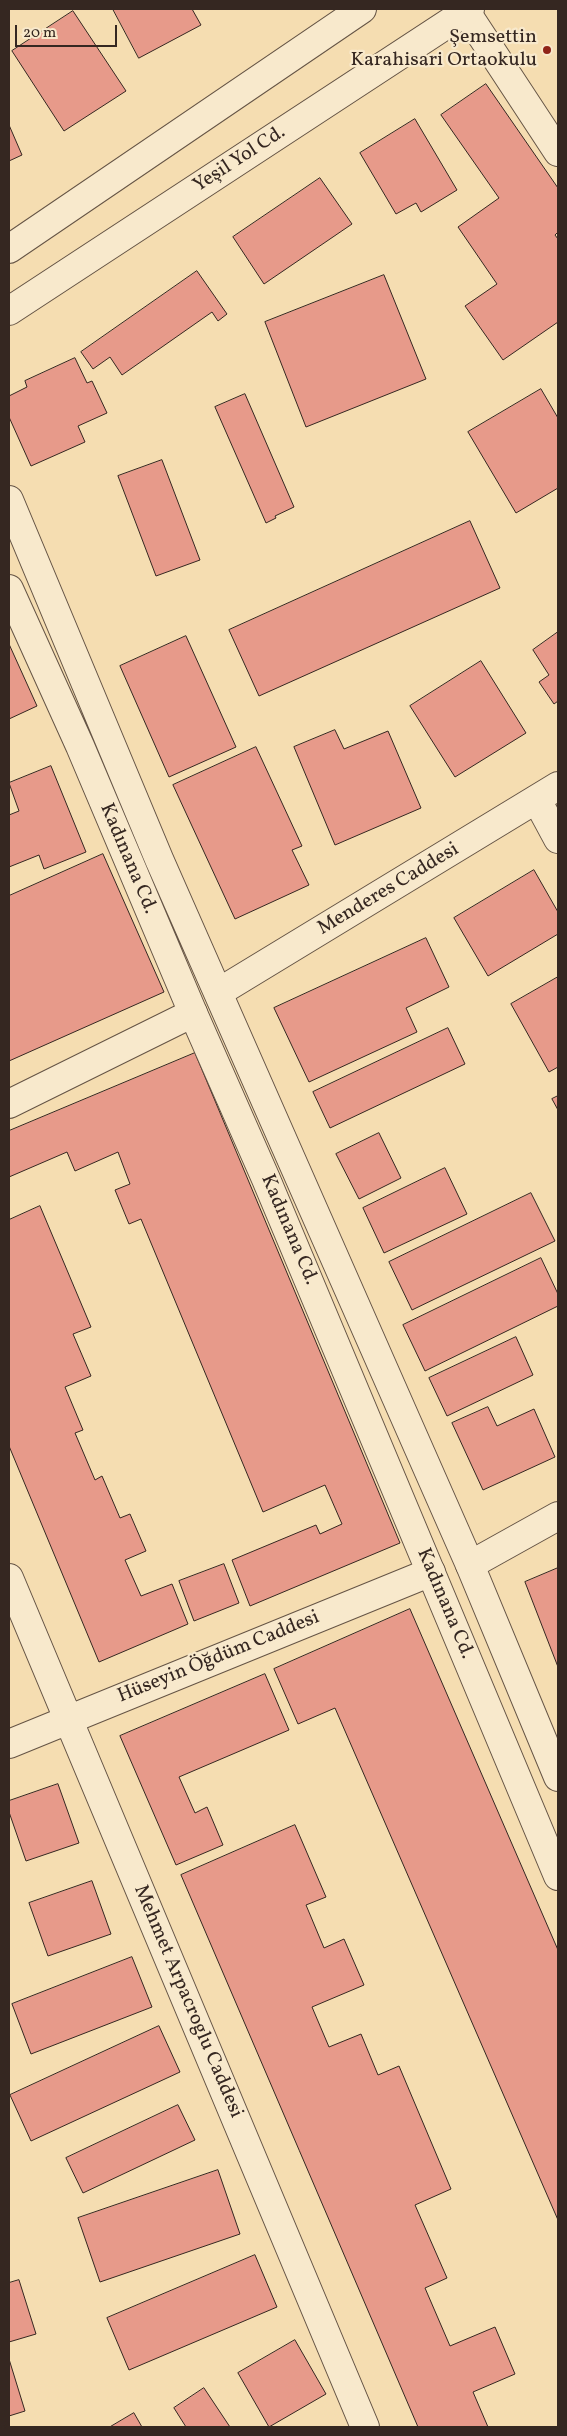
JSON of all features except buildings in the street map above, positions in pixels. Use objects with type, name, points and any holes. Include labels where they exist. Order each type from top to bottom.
[{"type":"street","points":[[9,249],[361,9]]},
{"type":"street","points":[[468,10],[558,152]]},
{"type":"street","name":"Yeşil Yol Cd.","points":[[9,311],[468,10]]},
{"type":"street","name":"Kadınana Cd.","points":[[9,500],[160,859],[470,1565],[558,1777]]},
{"type":"street","name":"Kadınana Cd.","points":[[9,589],[80,746],[193,1013],[266,1179],[558,1876]]},
{"type":"street","points":[[548,793],[558,838]]},
{"type":"street","name":"Menderes Caddesi","points":[[218,992],[548,793]]},
{"type":"street","points":[[9,1104],[193,1013]]},
{"type":"street","points":[[470,1565],[558,1516]]},
{"type":"street","name":"Hüseyin Öğdüm Caddesi","points":[[9,1744],[430,1572]]},
{"type":"street","name":"Mehmet Arpacroglu Caddesi","points":[[9,1578],[364,2427]]},
{"type":"place","name":"Şemsettin Karahisari Ortaokulu","points":[[547,50]]}]
